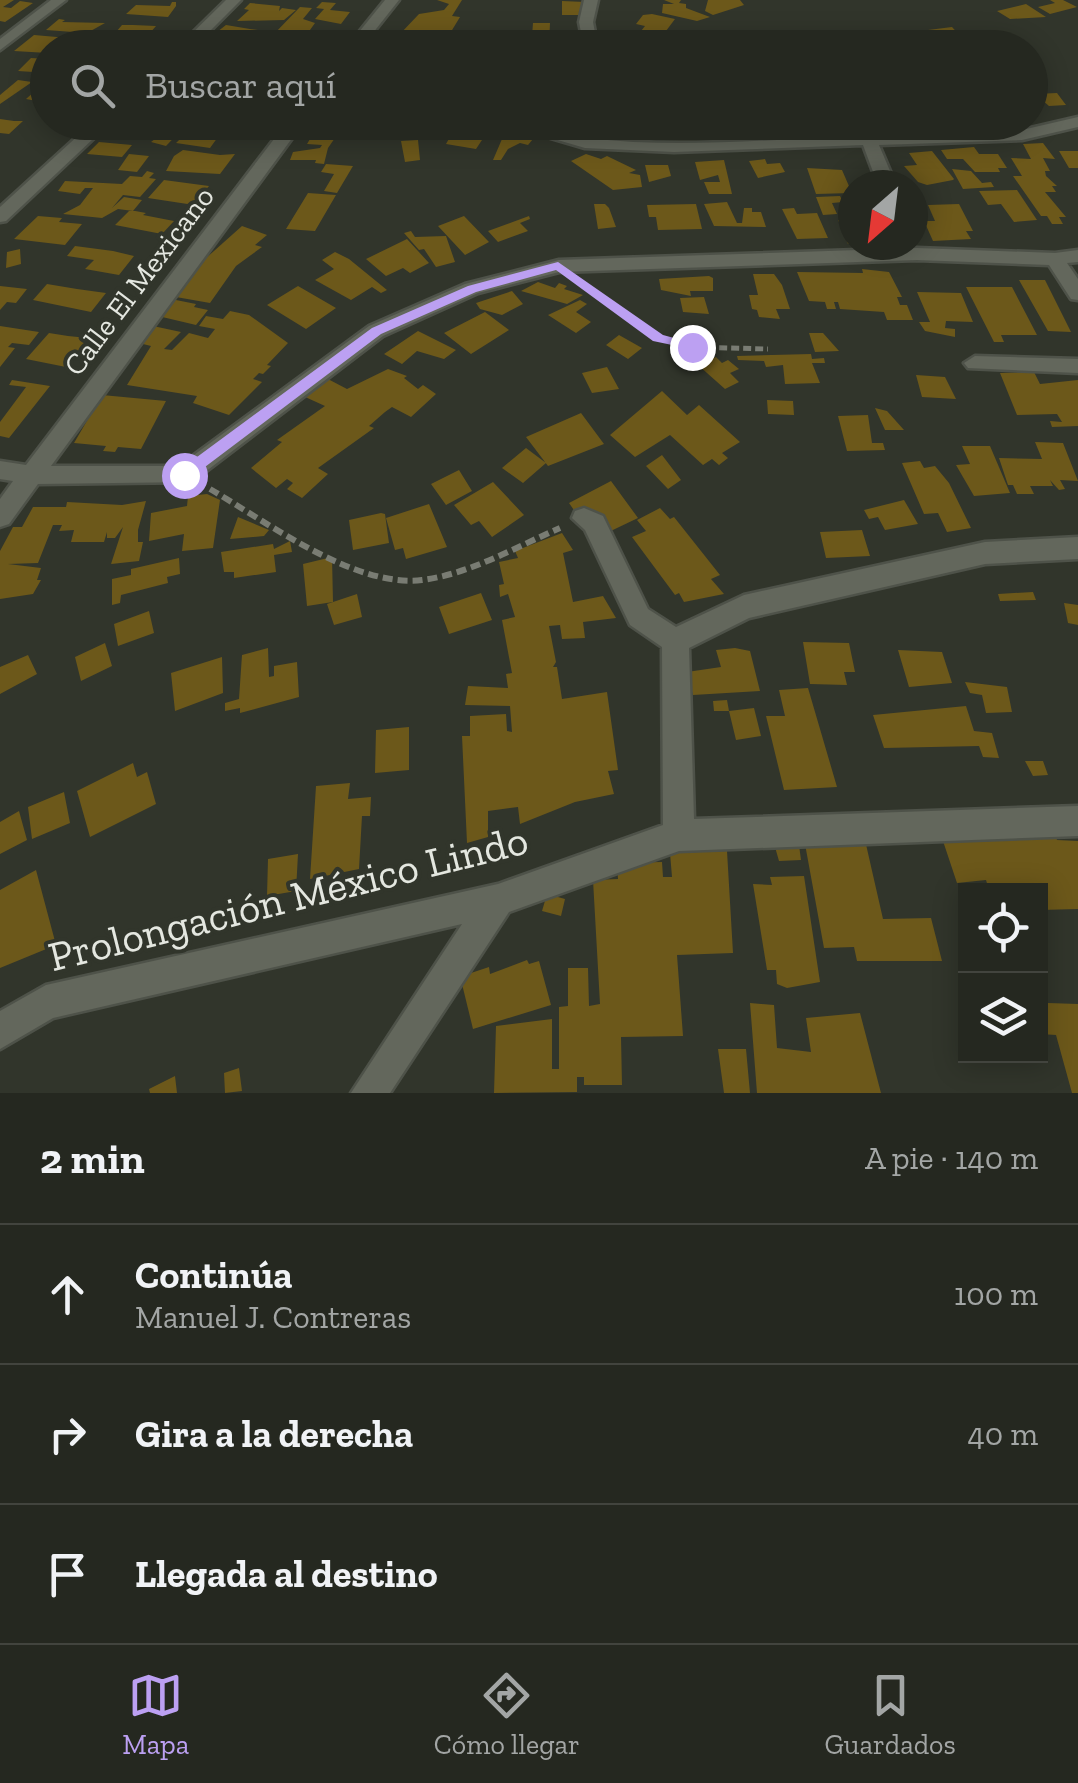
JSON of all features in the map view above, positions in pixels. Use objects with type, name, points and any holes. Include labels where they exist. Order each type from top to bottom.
[{"type":"street","points":[[0,46],[60,0]]},
{"type":"street","points":[[203,30],[234,0]]},
{"type":"street","points":[[368,30],[392,0]]},
{"type":"street","points":[[588,30],[591,0]]},
{"type":"street","points":[[1048,129],[1078,122]]},
{"type":"street","points":[[0,217],[83,140]]},
{"type":"street","name":"Calle El Mexicano","points":[[0,517],[282,140]]},
{"type":"street","points":[[573,140],[674,147],[758,140]]},
{"type":"street","points":[[868,140],[880,170]]},
{"type":"street","points":[[928,251],[1055,259],[1078,256]]},
{"type":"street","points":[[0,470],[31,475],[184,475],[376,331],[472,288],[558,266],[838,253]]},
{"type":"street","points":[[1055,259],[1078,294]]},
{"type":"street","points":[[975,364],[1078,366]]},
{"type":"street","points":[[584,518],[594,523],[639,617],[675,641]]},
{"type":"street","points":[[675,641],[744,607],[984,552],[1078,548]]},
{"type":"street","points":[[675,641],[679,835]]},
{"type":"street","name":"Prolongación México Lindo","points":[[0,1032],[46,1002],[498,900],[679,835],[1078,821]]},
{"type":"street","points":[[369,1093],[498,900]]},
{"type":"path","points":[[558,266],[658,338],[692,347],[768,349]]},
{"type":"path","points":[[184,475],[362,572],[403,582],[446,575],[584,518]]},
{"type":"building","points":[[0,0],[14,0],[3,7],[11,8],[20,1],[33,3],[5,22],[0,21]]},
{"type":"building","points":[[437,0],[462,0],[452,16],[460,17],[452,30],[404,30],[419,14],[444,10],[449,4]]},
{"type":"building","points":[[664,0],[681,0],[679,3],[686,4],[686,8],[710,17],[697,21],[662,13],[663,4],[674,4]]},
{"type":"building","points":[[708,0],[740,0],[744,5],[713,15],[705,11]]},
{"type":"building","points":[[1050,0],[1063,0],[1077,7],[1050,14],[1038,7],[1055,3]]},
{"type":"building","points":[[562,1],[585,2],[585,7],[580,7],[583,15],[562,15]]},
{"type":"building","points":[[172,2],[176,6],[168,17],[126,14],[136,5],[170,6]]},
{"type":"building","points":[[322,2],[336,3],[330,10],[350,12],[341,24],[315,19],[324,9],[316,8]]},
{"type":"building","points":[[250,3],[280,6],[279,11],[296,10],[284,20],[237,21],[249,10],[244,9]]},
{"type":"building","points":[[1026,4],[1046,17],[1010,19],[997,11]]},
{"type":"building","points":[[300,7],[312,8],[303,19],[315,23],[310,30],[278,30]]},
{"type":"building","points":[[643,15],[675,19],[667,30],[642,30],[645,26],[636,24]]},
{"type":"building","points":[[59,19],[105,23],[92,30],[46,30]]},
{"type":"building","points":[[533,23],[550,23],[550,30],[532,30]]},
{"type":"building","points":[[122,25],[156,26],[153,30],[118,30]]},
{"type":"building","points":[[226,25],[258,30],[220,30]]},
{"type":"building","points":[[30,38],[30,52],[14,51]]},
{"type":"building","points":[[30,59],[30,72],[18,71]]},
{"type":"building","points":[[18,80],[30,82],[0,104],[0,95]]},
{"type":"building","points":[[1048,93],[1057,93],[1066,105],[1049,106]]},
{"type":"building","points":[[0,119],[23,121],[9,134],[0,133]]},
{"type":"building","points":[[154,140],[172,140],[166,146],[151,142]]},
{"type":"building","points":[[179,140],[216,140],[210,148],[176,143]]},
{"type":"building","points":[[309,140],[334,140],[324,164],[315,163],[316,160],[290,160],[293,152],[322,145],[307,144]]},
{"type":"building","points":[[418,140],[420,160],[405,162],[401,141]]},
{"type":"building","points":[[448,140],[482,140],[476,149],[446,144]]},
{"type":"building","points":[[502,140],[532,140],[528,145],[520,143],[508,149],[501,160],[493,160]]},
{"type":"building","points":[[99,142],[132,145],[122,157],[87,154]]},
{"type":"building","points":[[1043,143],[1055,159],[1043,158],[1050,171],[1045,171],[1046,176],[1057,186],[1052,186],[1056,192],[1045,192],[1066,217],[1059,217],[1063,224],[1052,224],[1047,216],[1041,216],[1013,176],[1022,176],[1011,158],[1031,159],[1023,144]]},
{"type":"building","points":[[974,147],[979,154],[998,154],[1007,168],[998,168],[1000,172],[975,172],[963,159],[947,159],[941,150]]},
{"type":"building","points":[[183,150],[235,154],[220,174],[166,171],[174,156]]},
{"type":"building","points":[[932,151],[954,179],[928,185],[928,170],[908,170],[904,166],[917,165],[909,153]]},
{"type":"building","points":[[1059,151],[1078,151],[1078,168],[1069,168]]},
{"type":"building","points":[[129,154],[149,156],[137,172],[118,170]]},
{"type":"building","points":[[586,154],[601,159],[607,156],[636,170],[629,173],[640,175],[642,187],[613,190],[571,161]]},
{"type":"building","points":[[765,159],[767,164],[780,163],[785,172],[758,178],[749,161]]},
{"type":"building","points":[[724,160],[732,194],[709,194],[704,182],[720,182],[718,175],[700,180],[695,162]]},
{"type":"building","points":[[326,164],[353,166],[337,193],[324,191],[334,174],[321,172]]},
{"type":"building","points":[[645,165],[668,165],[671,176],[649,182]]},
{"type":"building","points":[[807,168],[842,170],[838,170],[838,193],[816,194]]},
{"type":"building","points":[[952,169],[971,171],[982,183],[991,182],[994,187],[963,189]]},
{"type":"building","points":[[147,171],[154,173],[149,178],[156,179],[140,197],[123,195],[112,208],[124,197],[142,200],[133,211],[118,209],[102,218],[63,214],[80,205],[93,188],[85,188],[80,194],[58,191],[65,181],[122,184],[130,176],[142,177]]},
{"type":"building","points":[[164,180],[209,186],[194,205],[148,198]]},
{"type":"building","points":[[1017,190],[1037,220],[1014,222],[1001,204],[988,205],[979,191]]},
{"type":"building","points":[[308,193],[336,195],[315,231],[286,229]]},
{"type":"building","points":[[838,196],[838,202],[832,203],[837,214],[823,215],[816,197]]},
{"type":"building","points":[[727,202],[737,223],[742,223],[744,208],[752,208],[752,212],[761,212],[766,227],[714,226],[704,204]]},
{"type":"building","points":[[594,204],[609,208],[616,227],[598,229]]},
{"type":"building","points":[[696,204],[702,229],[658,230],[656,217],[649,217],[647,205]]},
{"type":"building","points":[[959,204],[973,231],[966,231],[971,239],[933,241],[928,221],[935,221],[928,205]]},
{"type":"building","points":[[794,208],[797,214],[817,213],[828,238],[797,239],[782,209]]},
{"type":"building","points":[[130,210],[174,221],[162,234],[115,225]]},
{"type":"building","points":[[38,216],[82,224],[65,245],[14,239]]},
{"type":"building","points":[[464,216],[489,242],[465,255],[438,226]]},
{"type":"building","points":[[529,216],[520,223],[528,231],[498,242],[488,231]]},
{"type":"building","points":[[242,226],[267,235],[255,245],[262,247],[236,266],[210,303],[176,297],[205,259]]},
{"type":"building","points":[[411,231],[415,237],[446,236],[455,262],[436,267],[424,249],[419,250],[404,233]]},
{"type":"building","points":[[407,239],[429,263],[410,273],[403,268],[386,276],[366,259]]},
{"type":"building","points":[[75,246],[134,256],[119,275],[85,269],[94,260],[67,256]]},
{"type":"building","points":[[20,249],[21,264],[6,268],[7,252]]},
{"type":"building","points":[[335,252],[387,290],[381,293],[372,287],[351,300],[315,280],[334,269],[322,260]]},
{"type":"building","points":[[862,269],[889,272],[902,297],[897,297],[900,305],[907,305],[913,320],[887,320],[884,312],[840,309],[838,302],[834,302],[836,309],[827,309],[825,302],[809,301],[797,272],[863,273]]},
{"type":"building","points":[[753,274],[774,274],[782,285],[790,309],[776,309],[780,319],[759,317],[757,310],[752,309],[749,295],[758,295]]},
{"type":"building","points":[[713,278],[713,291],[690,291],[691,296],[661,290],[659,279]]},
{"type":"building","points":[[1019,280],[1045,280],[1071,332],[1048,331]]},
{"type":"building","points":[[538,282],[555,288],[559,283],[567,286],[564,289],[583,295],[567,304],[521,291]]},
{"type":"building","points":[[47,284],[106,293],[91,312],[33,300]]},
{"type":"building","points":[[0,286],[27,289],[16,303],[7,302],[0,310]]},
{"type":"building","points":[[298,286],[336,308],[306,329],[267,305]]},
{"type":"building","points":[[966,287],[1012,287],[1037,335],[1001,335],[1004,342],[994,342]]},
{"type":"building","points":[[512,291],[523,304],[502,315],[480,309],[476,303]]},
{"type":"building","points":[[917,292],[961,293],[973,322],[946,321],[945,328],[955,329],[955,337],[925,331],[919,322],[930,322]]},
{"type":"building","points":[[704,297],[709,314],[683,312],[680,298]]},
{"type":"building","points":[[171,299],[208,310],[196,325],[158,316]]},
{"type":"building","points":[[580,300],[587,304],[576,312],[591,322],[576,333],[548,315]]},
{"type":"building","points":[[230,311],[249,315],[288,343],[267,365],[271,366],[253,379],[262,382],[229,415],[193,403],[197,396],[127,385],[151,346],[139,343],[153,326],[181,332],[164,349],[172,350],[189,333],[208,338],[215,329],[199,326],[206,316],[223,319]]},
{"type":"building","points":[[485,312],[509,330],[471,354],[444,333]]},
{"type":"building","points":[[0,326],[39,332],[29,345],[12,343],[8,347],[15,348],[0,367]]},
{"type":"building","points":[[418,331],[456,350],[444,359],[417,351],[402,364],[384,354]]},
{"type":"building","points":[[49,333],[88,338],[66,367],[26,359]]},
{"type":"building","points":[[809,333],[823,333],[839,351],[815,352]]},
{"type":"building","points":[[619,335],[642,348],[628,359],[606,345]]},
{"type":"building","points":[[811,354],[812,359],[824,358],[825,363],[812,363],[820,383],[785,384],[783,365],[766,367],[764,361],[738,360],[737,356]]},
{"type":"building","points":[[716,357],[739,369],[730,373],[739,382],[725,389],[698,365]]},
{"type":"building","points":[[607,367],[619,389],[592,393],[582,373]]},
{"type":"building","points":[[388,369],[407,376],[404,378],[418,389],[423,385],[436,394],[411,417],[392,407],[385,412],[369,426],[374,428],[318,468],[328,474],[302,498],[287,489],[293,483],[287,479],[276,488],[251,468],[282,442],[277,440],[325,406],[303,396],[326,378],[347,389]]},
{"type":"building","points":[[1034,372],[1040,384],[1078,380],[1078,426],[1052,427],[1050,421],[1062,422],[1057,414],[1017,415],[1000,373]]},
{"type":"building","points":[[916,375],[945,377],[956,399],[922,397]]},
{"type":"building","points":[[12,380],[50,386],[9,438],[0,436],[0,422],[26,387],[9,385]]},
{"type":"building","points":[[662,391],[687,415],[699,405],[740,442],[722,453],[728,458],[719,465],[712,459],[703,465],[670,435],[635,457],[610,435]]},
{"type":"building","points":[[102,395],[166,401],[141,449],[118,447],[115,452],[103,451],[106,446],[74,443]]},
{"type":"building","points":[[767,400],[793,401],[794,415],[768,414]]},
{"type":"building","points":[[875,408],[887,411],[904,430],[885,430]]},
{"type":"building","points":[[581,413],[604,444],[548,466],[526,437]]},
{"type":"building","points":[[868,415],[872,443],[883,443],[885,450],[847,451],[838,416]]},
{"type":"building","points":[[1035,442],[1063,443],[1078,481],[1060,480],[1065,489],[1059,490],[1050,480],[1053,486],[1030,486],[1034,494],[1017,494],[1013,485],[1008,485],[999,458],[1042,459]]},
{"type":"building","points":[[962,446],[990,446],[1010,493],[974,496],[956,465],[970,464]]},
{"type":"building","points":[[526,448],[546,463],[523,483],[502,468]]},
{"type":"building","points":[[662,455],[681,480],[668,489],[646,466]]},
{"type":"building","points":[[920,461],[924,468],[935,466],[949,483],[971,528],[947,532],[938,513],[924,514],[902,463]]},
{"type":"building","points":[[459,470],[472,491],[446,505],[431,484]]},
{"type":"building","points":[[611,481],[638,518],[594,539],[569,503]]},
{"type":"building","points":[[493,482],[524,515],[492,537],[479,521],[471,525],[454,505]]},
{"type":"building","points":[[207,494],[220,500],[213,548],[182,551],[184,534],[149,541],[151,513],[187,506],[188,496]]},
{"type":"building","points":[[904,500],[918,524],[885,530],[878,517],[869,519],[864,510]]},
{"type":"building","points":[[146,501],[138,530],[138,542],[143,542],[139,561],[111,564],[123,527],[115,538],[107,538],[107,532],[104,542],[71,542],[74,530],[59,531],[62,525],[53,525],[38,563],[8,564],[41,568],[37,580],[41,580],[33,594],[0,599],[0,551],[13,527],[22,527],[33,507],[66,507],[67,502],[122,505]]},
{"type":"building","points":[[429,504],[447,547],[406,559],[403,548],[395,550],[386,518]]},
{"type":"building","points":[[660,508],[670,519],[674,517],[720,575],[711,579],[724,594],[684,602],[679,593],[675,595],[632,537],[646,531],[637,520]]},
{"type":"building","points":[[385,514],[389,543],[353,550],[349,520]]},
{"type":"building","points":[[238,517],[269,530],[264,536],[230,539]]},
{"type":"building","points":[[862,530],[870,556],[826,558],[820,532]]},
{"type":"building","points":[[562,533],[573,550],[563,553],[573,602],[603,596],[616,618],[583,622],[585,638],[562,639],[560,625],[549,626],[556,662],[553,667],[557,667],[562,699],[607,692],[618,770],[608,771],[614,794],[575,802],[520,824],[518,807],[488,811],[488,837],[467,843],[462,736],[470,736],[470,716],[506,714],[507,731],[512,732],[510,706],[465,705],[468,686],[508,688],[506,674],[512,673],[502,620],[515,617],[508,594],[500,597],[499,585],[504,584],[499,562],[518,558],[515,551]]},
{"type":"building","points":[[290,541],[292,552],[274,555],[276,572],[234,578],[234,572],[224,572],[221,552],[273,544],[274,549]]},
{"type":"building","points":[[332,557],[333,602],[307,606],[303,564]]},
{"type":"building","points":[[179,558],[180,574],[167,577],[168,583],[121,595],[120,603],[112,605],[112,579],[131,575],[131,569]]},
{"type":"building","points":[[1033,592],[1036,600],[1000,601],[998,594]]},
{"type":"building","points":[[481,593],[492,620],[449,634],[439,607]]},
{"type":"building","points":[[357,594],[362,617],[334,625],[327,604]]},
{"type":"building","points":[[1064,603],[1078,605],[1078,625],[1068,623]]},
{"type":"building","points":[[149,611],[154,633],[118,646],[114,624]]},
{"type":"building","points":[[803,642],[849,643],[855,672],[844,672],[847,685],[810,684]]},
{"type":"building","points":[[105,643],[112,666],[81,681],[75,657]]},
{"type":"building","points":[[268,648],[269,677],[274,676],[274,666],[297,662],[299,697],[240,713],[240,708],[225,711],[225,703],[239,699],[242,655]]},
{"type":"building","points":[[716,650],[750,651],[760,691],[693,695],[687,672],[721,667]]},
{"type":"building","points":[[898,650],[942,652],[952,683],[909,687]]},
{"type":"building","points":[[28,655],[37,674],[0,694],[0,667]]},
{"type":"building","points":[[222,657],[223,693],[175,711],[171,673]]},
{"type":"building","points":[[965,682],[1007,687],[1012,712],[986,713],[982,695],[970,693]]},
{"type":"building","points":[[808,688],[837,787],[784,790],[766,716],[785,716],[779,690]]},
{"type":"building","points":[[727,700],[729,711],[714,711],[713,701]]},
{"type":"building","points":[[966,706],[974,731],[992,733],[999,758],[983,757],[979,746],[884,748],[873,715]]},
{"type":"building","points":[[754,708],[761,736],[736,740],[729,711]]},
{"type":"building","points":[[409,727],[409,770],[375,773],[376,730]]},
{"type":"building","points":[[1025,761],[1043,761],[1048,775],[1033,776]]},
{"type":"building","points":[[133,763],[137,777],[147,772],[156,804],[90,837],[77,791]]},
{"type":"building","points":[[350,783],[348,799],[371,797],[370,816],[362,816],[359,869],[310,879],[316,786]]},
{"type":"building","points":[[64,792],[70,823],[32,839],[28,807]]},
{"type":"building","points":[[19,811],[27,840],[0,854],[0,822]]},
{"type":"building","points":[[1055,834],[1057,840],[1078,841],[1078,909],[1048,910],[1048,883],[957,883],[942,838]]},
{"type":"building","points":[[865,840],[883,919],[931,918],[942,961],[857,961],[854,947],[824,948],[805,844]]},
{"type":"building","points":[[799,845],[801,860],[779,861],[775,847]]},
{"type":"building","points":[[727,851],[733,953],[677,955],[683,1036],[621,1037],[622,1085],[584,1085],[584,1077],[577,1077],[577,1092],[494,1093],[496,1026],[552,1019],[552,1069],[559,1069],[559,1007],[568,1006],[568,968],[588,968],[589,1006],[600,1004],[593,880],[618,879],[617,863],[662,862],[663,877],[672,877],[670,853]]},
{"type":"building","points":[[298,854],[296,891],[267,896],[268,859]]},
{"type":"building","points":[[36,870],[56,945],[0,968],[0,890]]},
{"type":"building","points":[[804,876],[820,982],[787,988],[777,984],[776,970],[767,970],[753,884],[772,885],[770,877]]},
{"type":"building","points":[[547,894],[565,899],[561,916],[542,911]]},
{"type":"building","points":[[527,960],[529,964],[539,961],[551,1005],[473,1029],[462,984],[468,974],[489,967],[490,974]]},
{"type":"building","points":[[750,1003],[774,1005],[777,1048],[811,1052],[806,1018],[860,1013],[881,1093],[757,1093]]},
{"type":"building","points":[[1048,1003],[1078,1004],[1078,1093],[1072,1093],[1056,1035],[1048,1034]]},
{"type":"building","points":[[718,1049],[746,1049],[750,1093],[724,1093]]},
{"type":"building","points":[[239,1068],[242,1091],[225,1093],[224,1073]]},
{"type":"building","points":[[175,1076],[177,1093],[150,1093],[149,1089]]},
{"type":"route","points":[[184,475],[376,331],[472,288],[558,266],[658,338],[692,347]]}]
